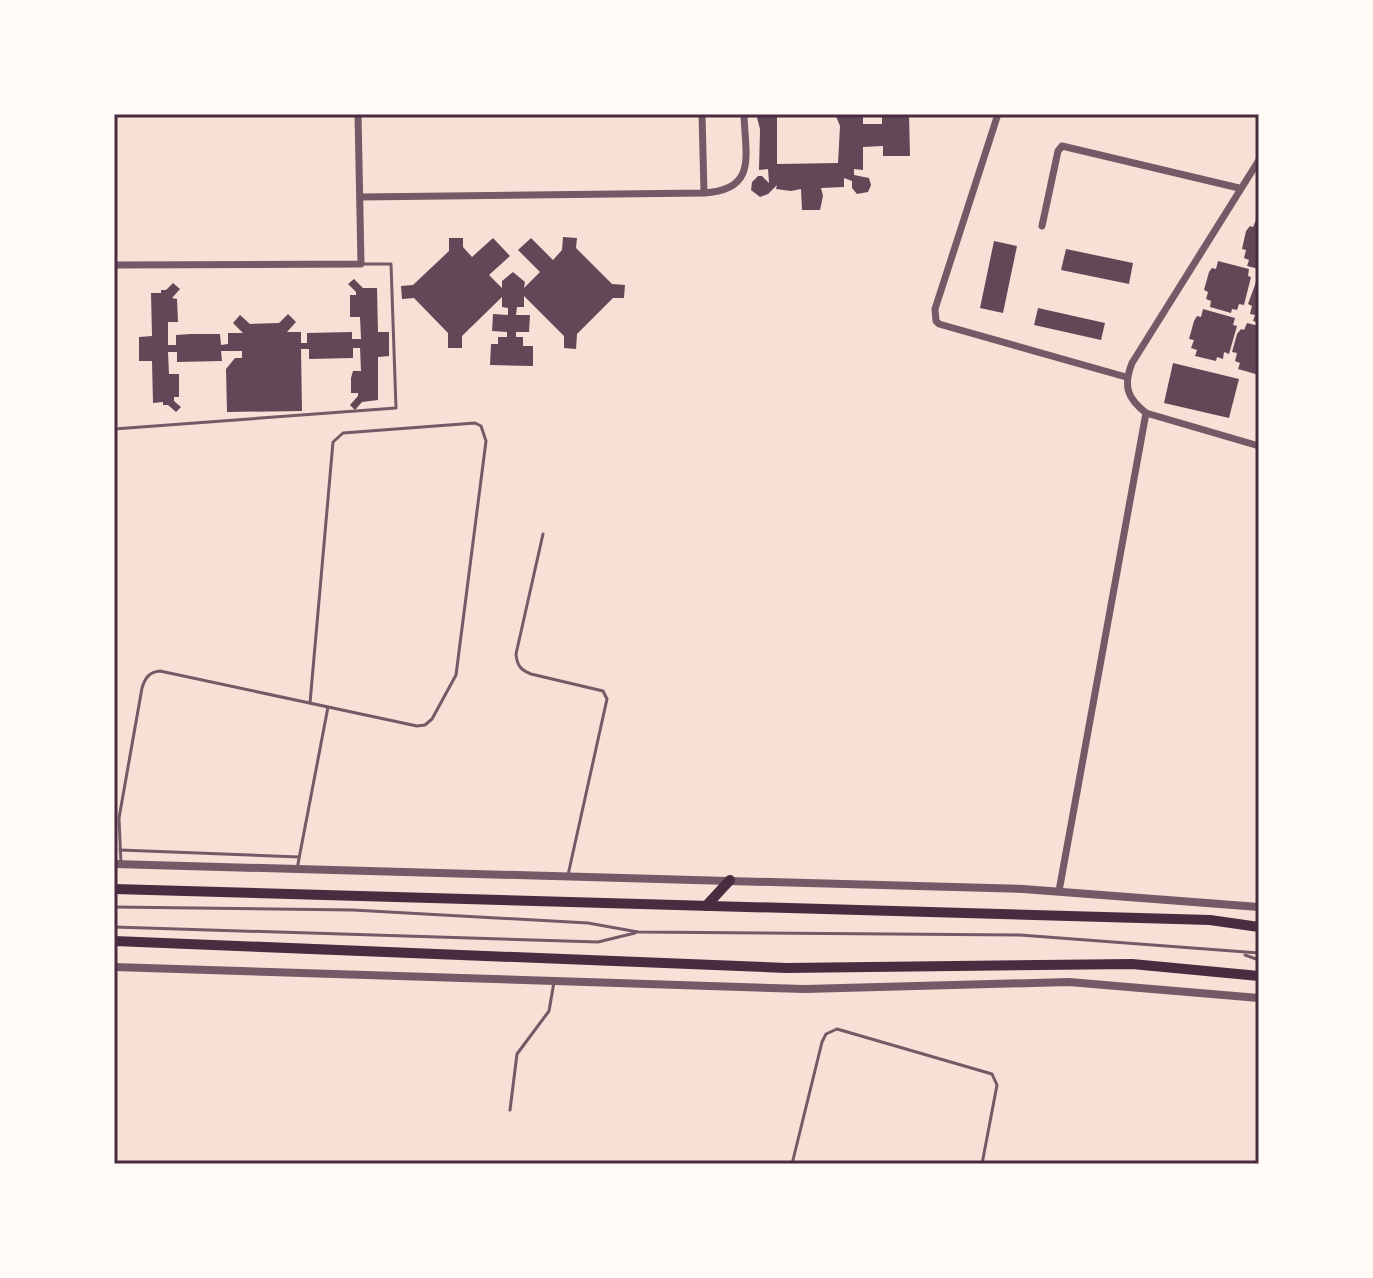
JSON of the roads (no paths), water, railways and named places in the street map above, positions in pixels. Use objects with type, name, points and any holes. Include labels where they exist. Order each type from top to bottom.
[{"type":"main road","points":[[706,906],[730,880]]},
{"type":"main road","points":[[114,889],[1210,920],[1259,927]]},
{"type":"main road","points":[[114,941],[786,968],[1132,964],[1259,976]]},
{"type":"street","points":[[114,265],[361,264],[358,114]]},
{"type":"street","points":[[702,114],[704,193]]},
{"type":"street","points":[[360,197],[704,193],[729,190],[737,185],[743,175],[744,114]]},
{"type":"street","points":[[998,114],[935,309],[936,321],[1126,377]]},
{"type":"street","points":[[1042,226],[1058,151],[1062,146],[1239,188]]},
{"type":"street","points":[[1259,160],[1239,188],[1126,377],[1126,390],[1133,402],[1146,413],[1259,446]]},
{"type":"street","points":[[1059,891],[1146,413]]},
{"type":"street","points":[[118,864],[1059,891],[1259,907]]},
{"type":"street","points":[[114,967],[805,989],[1069,982],[1259,998]]},
{"type":"lane","points":[[114,429],[396,408],[391,264],[361,264]]},
{"type":"lane","points":[[118,864],[119,818],[142,688],[148,676],[160,671],[417,726],[425,725],[432,719],[452,685],[458,663],[486,441],[481,426],[475,423],[343,433],[333,442],[310,703]]},
{"type":"lane","points":[[543,534],[516,654],[517,664],[531,674],[603,691],[607,699],[568,875]]},
{"type":"lane","points":[[297,869],[328,707]]},
{"type":"lane","points":[[120,850],[299,857]]},
{"type":"lane","points":[[114,907],[353,910],[588,923],[638,932],[1020,935],[1259,953]]},
{"type":"lane","points":[[114,927],[598,942],[638,932]]},
{"type":"lane","points":[[1241,954],[1259,960]]},
{"type":"lane","points":[[510,1110],[517,1054],[549,1011],[554,981]]},
{"type":"lane","points":[[792,1164],[822,1042],[826,1034],[837,1029],[992,1074],[997,1085],[982,1164]]},
{"type":"lane","points":[[453,1164],[460,1164]]}]
